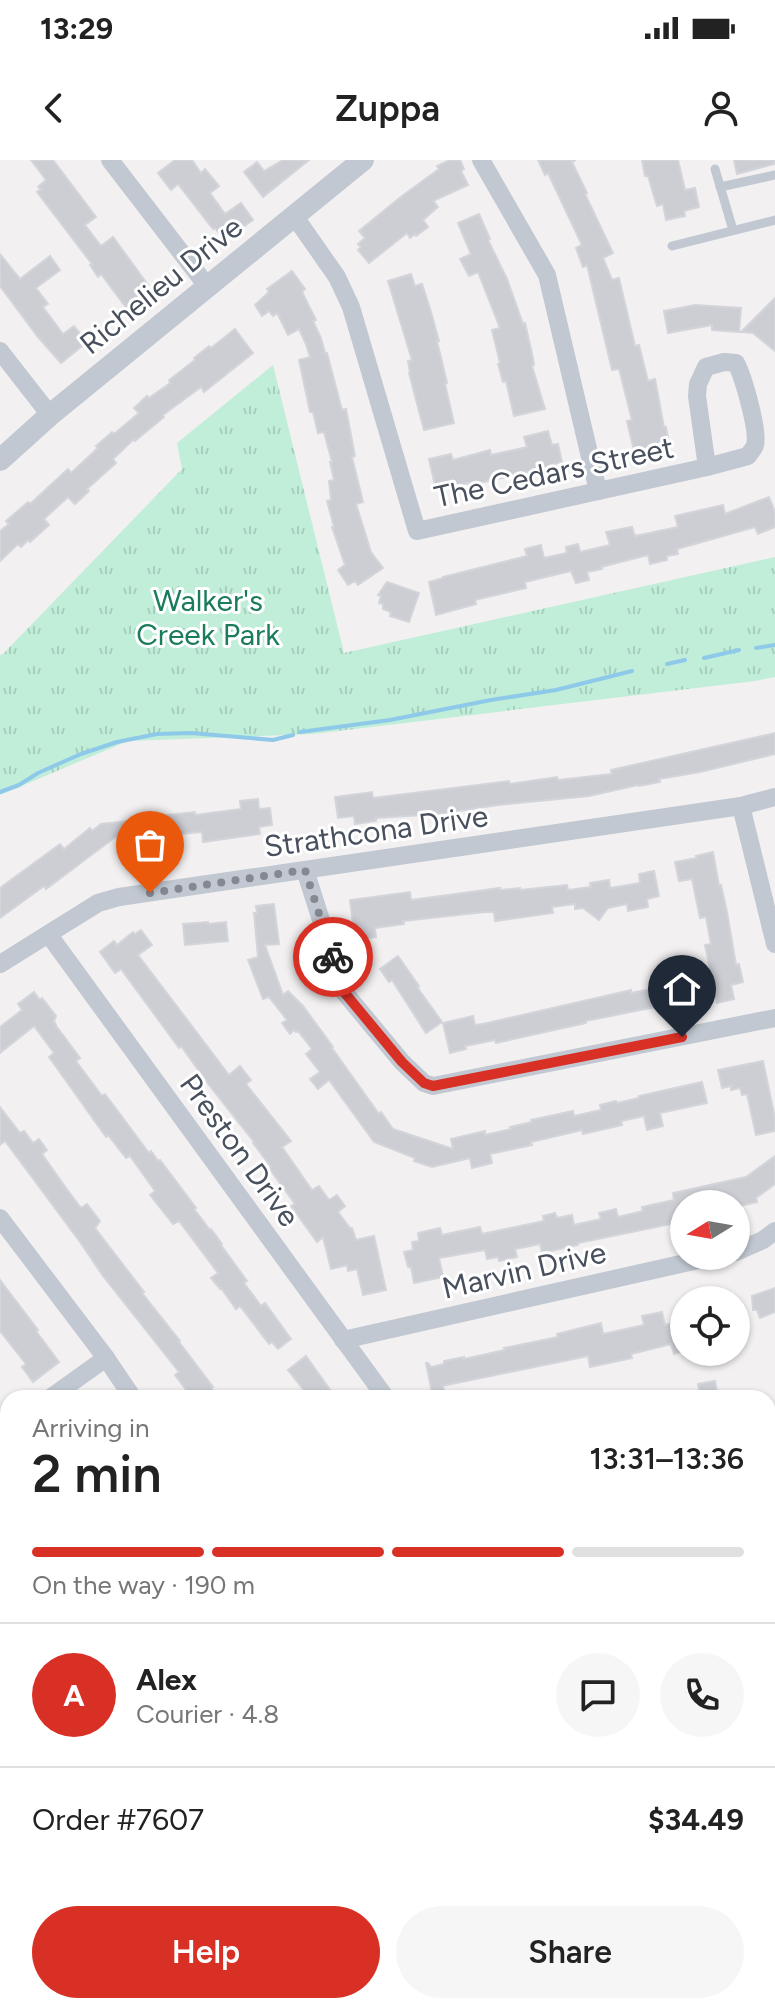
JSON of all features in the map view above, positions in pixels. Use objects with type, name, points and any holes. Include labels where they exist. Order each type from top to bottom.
[{"type":"street","points":[[110,160],[207,286]]},
{"type":"street","name":"Richelieu Drive","points":[[0,460],[50,415],[363,160]]},
{"type":"street","points":[[481,160],[547,275],[598,491]]},
{"type":"street","name":"The Cedars Street","points":[[295,217],[337,277],[351,307],[417,531],[707,467],[748,456],[755,444],[755,427],[741,371],[736,363],[724,362],[706,367],[698,384],[707,467]]},
{"type":"street","points":[[0,351],[50,415]]},
{"type":"street","name":"Strathcona Drive","points":[[0,964],[98,903],[119,897],[741,806],[775,797]]},
{"type":"street","points":[[741,806],[775,944]]},
{"type":"street","points":[[305,870],[344,992],[402,1062],[424,1083],[433,1086],[775,1018]]},
{"type":"street","name":"Preston Drive","points":[[49,935],[380,1390]]},
{"type":"street","points":[[0,1218],[128,1390]]},
{"type":"street","points":[[750,1246],[775,1231]]},
{"type":"street","name":"Marvin Drive","points":[[343,1340],[670,1266]]},
{"type":"street","points":[[61,1390],[106,1358]]},
{"type":"lane","points":[[715,169],[733,230]]},
{"type":"lane","points":[[720,187],[775,175]]},
{"type":"lane","points":[[672,246],[775,220]]},
{"type":"green space","name":"Walker's Creek Park","points":[[273,365],[344,653],[775,557],[775,677],[313,734],[128,741],[0,795],[0,655],[182,469],[177,443]]},
{"type":"building","points":[[31,160],[53,160],[96,217],[85,225],[101,246],[113,237],[148,285],[136,293],[144,304],[131,314],[101,274],[98,277],[92,264],[37,192],[46,180]]},
{"type":"building","points":[[175,160],[192,160],[201,173],[205,169],[219,186],[210,193],[225,214],[241,203],[253,220],[224,240],[178,184],[171,190],[158,173]]},
{"type":"building","points":[[283,160],[309,160],[263,197],[244,172],[257,162],[264,171]]},
{"type":"building","points":[[450,160],[460,160],[464,169],[461,171],[468,185],[433,201],[438,207],[423,220],[428,227],[410,238],[407,233],[369,263],[358,250],[361,247],[358,244],[365,238],[359,231],[439,169],[437,166]]},
{"type":"building","points":[[538,160],[576,160],[572,162],[613,253],[603,258],[612,280],[619,278],[635,346],[639,345],[648,381],[655,379],[669,444],[634,451],[627,421],[632,420],[619,369],[612,370],[587,265],[583,267],[576,248],[582,245],[548,173],[545,175]]},
{"type":"building","points":[[642,160],[678,160],[685,190],[695,188],[699,207],[684,211],[685,216],[666,220],[663,204],[657,206],[648,176],[645,176]]},
{"type":"building","points":[[734,160],[774,160],[774,164],[737,174]]},
{"type":"building","points":[[479,214],[525,323],[532,366],[545,409],[514,416],[506,381],[503,382],[498,364],[492,330],[500,328],[478,272],[469,276],[460,259],[471,254],[458,223]]},
{"type":"building","points":[[0,254],[20,279],[50,256],[60,270],[36,288],[48,304],[43,307],[63,334],[74,326],[87,342],[61,363],[0,286]]},
{"type":"building","points":[[292,271],[305,289],[302,292],[316,320],[313,321],[327,353],[342,410],[346,409],[355,456],[352,457],[363,502],[356,504],[371,552],[383,568],[358,585],[355,581],[348,585],[338,570],[345,565],[327,501],[331,500],[329,481],[334,480],[332,462],[324,432],[318,433],[313,412],[310,412],[299,360],[310,357],[306,344],[299,329],[288,335],[277,313],[273,316],[269,311],[262,316],[255,305],[269,292],[267,289]]},
{"type":"building","points":[[411,274],[415,286],[422,284],[431,312],[454,423],[424,430],[409,373],[408,361],[412,360],[388,281]]},
{"type":"building","points":[[775,298],[775,351],[753,333],[741,332]]},
{"type":"building","points":[[695,305],[741,308],[739,332],[712,330],[712,325],[668,333],[664,311]]},
{"type":"building","points":[[235,329],[253,353],[204,392],[201,387],[163,415],[113,459],[116,463],[75,504],[68,497],[44,519],[49,525],[30,542],[28,540],[21,547],[18,544],[0,561],[0,531],[9,524],[6,521],[68,469],[71,473],[98,448],[96,446],[139,413],[134,408],[147,396],[149,398],[170,383],[169,380],[194,358]]},
{"type":"building","points":[[548,431],[552,445],[558,444],[562,462],[479,483],[436,490],[429,459],[451,454],[453,460],[490,450],[491,455],[527,447],[524,437]]},
{"type":"building","points":[[769,497],[775,512],[775,527],[758,534],[755,527],[677,549],[678,554],[667,556],[667,560],[650,564],[648,555],[601,567],[587,572],[589,580],[576,583],[571,571],[525,582],[526,588],[475,600],[476,604],[436,615],[429,582],[443,577],[527,556],[525,549],[541,545],[544,558],[567,553],[566,547],[578,544],[580,552],[610,545],[606,532],[632,527],[635,536],[678,527],[675,516],[723,505],[725,514]]},
{"type":"building","points":[[387,582],[419,593],[409,622],[390,616],[391,612],[379,603],[381,596],[378,595]]},
{"type":"building","points":[[775,733],[775,754],[589,796],[439,814],[376,818],[376,821],[355,824],[354,816],[338,818],[335,797],[372,792],[373,798],[509,781],[510,784],[612,774],[611,770]]},
{"type":"building","points":[[258,799],[259,809],[270,808],[272,825],[259,827],[260,834],[203,842],[202,832],[157,836],[157,839],[119,845],[118,835],[46,889],[44,886],[0,918],[0,888],[60,844],[64,849],[90,828],[92,831],[101,824],[159,816],[241,809],[240,801]]},
{"type":"building","points":[[713,852],[736,965],[739,964],[743,982],[731,985],[734,999],[717,1003],[705,945],[711,944],[706,917],[700,918],[692,879],[679,881],[675,862]]},
{"type":"building","points":[[654,871],[659,896],[647,899],[648,907],[628,911],[627,904],[608,908],[599,920],[583,908],[575,909],[575,904],[552,907],[553,913],[495,921],[494,912],[485,912],[403,921],[404,924],[375,928],[376,937],[359,939],[358,931],[354,932],[350,900],[410,892],[411,900],[500,888],[520,890],[567,885],[568,890],[591,887],[590,883],[609,880],[610,888],[640,883],[639,874]]},
{"type":"building","points":[[274,904],[279,944],[265,945],[283,995],[288,991],[303,1006],[379,1114],[381,1112],[393,1129],[453,1149],[451,1139],[485,1131],[485,1135],[573,1111],[574,1116],[601,1110],[600,1105],[702,1082],[707,1103],[660,1113],[663,1126],[647,1130],[644,1116],[621,1121],[622,1125],[583,1134],[582,1130],[490,1154],[492,1163],[472,1168],[470,1158],[432,1167],[414,1161],[415,1158],[374,1142],[329,1080],[318,1089],[310,1079],[320,1072],[306,1054],[312,1049],[298,1031],[290,1034],[282,1023],[287,1020],[269,997],[263,999],[248,960],[258,957],[256,906]]},
{"type":"building","points":[[226,922],[228,941],[185,945],[183,924]]},
{"type":"building","points":[[141,930],[152,945],[138,955],[229,1075],[240,1066],[251,1080],[246,1084],[291,1141],[282,1147],[312,1190],[319,1186],[329,1200],[337,1195],[345,1206],[338,1212],[352,1228],[356,1240],[374,1236],[386,1290],[363,1295],[357,1269],[348,1271],[347,1265],[331,1269],[323,1237],[317,1242],[291,1206],[295,1204],[254,1142],[121,969],[115,973],[100,952],[114,941],[117,945],[133,932],[135,934]]},
{"type":"building","points":[[398,956],[442,1022],[426,1033],[392,980],[389,982],[380,969]]},
{"type":"building","points":[[671,985],[675,1003],[496,1043],[495,1040],[465,1046],[466,1049],[450,1053],[443,1023],[473,1016],[475,1025],[483,1024],[631,990],[631,993]]},
{"type":"building","points":[[34,992],[56,1016],[54,1021],[57,1027],[80,1058],[76,1061],[149,1153],[151,1151],[160,1160],[222,1244],[247,1281],[244,1283],[261,1306],[265,1303],[291,1339],[278,1349],[272,1342],[269,1344],[240,1306],[236,1309],[211,1278],[218,1273],[179,1221],[173,1224],[150,1195],[155,1191],[130,1156],[126,1158],[108,1135],[106,1137],[49,1057],[54,1053],[34,1026],[0,1053],[0,1027],[22,1010],[18,1004]]},
{"type":"building","points":[[763,1061],[775,1131],[756,1135],[747,1094],[742,1095],[740,1088],[722,1088],[718,1070]]},
{"type":"building","points":[[0,1107],[20,1133],[24,1131],[33,1143],[39,1139],[47,1150],[42,1154],[81,1208],[87,1204],[100,1221],[95,1228],[180,1341],[212,1390],[186,1390],[175,1375],[179,1372],[103,1276],[5,1141],[0,1145]]},
{"type":"building","points":[[775,1156],[775,1184],[756,1198],[757,1202],[750,1204],[750,1190],[687,1190],[746,1177]]},
{"type":"building","points":[[670,1201],[670,1224],[542,1253],[540,1244],[515,1249],[517,1257],[499,1261],[498,1257],[487,1259],[485,1250],[439,1258],[443,1277],[414,1283],[404,1252],[413,1250],[412,1242],[419,1241],[418,1233],[440,1228],[442,1235],[480,1227],[482,1234],[544,1221],[543,1216],[555,1213],[557,1218],[572,1215],[574,1225],[601,1219],[599,1213],[616,1209],[618,1217],[643,1211],[642,1207]]},
{"type":"building","points":[[0,1280],[59,1362],[33,1382],[22,1367],[26,1364],[0,1331]]},
{"type":"building","points":[[775,1288],[775,1312],[760,1318],[757,1310],[753,1310],[752,1296]]},
{"type":"building","points":[[662,1312],[665,1325],[670,1324],[670,1344],[631,1354],[632,1358],[590,1367],[588,1356],[442,1386],[444,1390],[431,1390],[426,1363],[431,1367],[444,1364],[444,1361],[558,1337],[557,1334],[601,1323],[603,1334],[644,1325],[642,1316]]},
{"type":"building","points":[[306,1356],[330,1390],[304,1390],[288,1370]]},
{"type":"building","points":[[715,1381],[717,1390],[699,1390],[698,1384]]},
{"type":"waterway","points":[[756,648],[775,645]]},
{"type":"waterway","points":[[704,658],[739,650]]},
{"type":"waterway","points":[[667,664],[685,660]]},
{"type":"waterway","points":[[300,732],[390,720],[556,690],[632,671]]},
{"type":"waterway","points":[[0,792],[81,754],[117,742],[157,734],[191,733],[273,740],[293,735]]},
{"type":"way so far","points":[[150,893],[305,870],[333,957]]},
{"type":"route","points":[[333,957],[344,992],[402,1062],[424,1083],[433,1086],[682,1037]]}]
